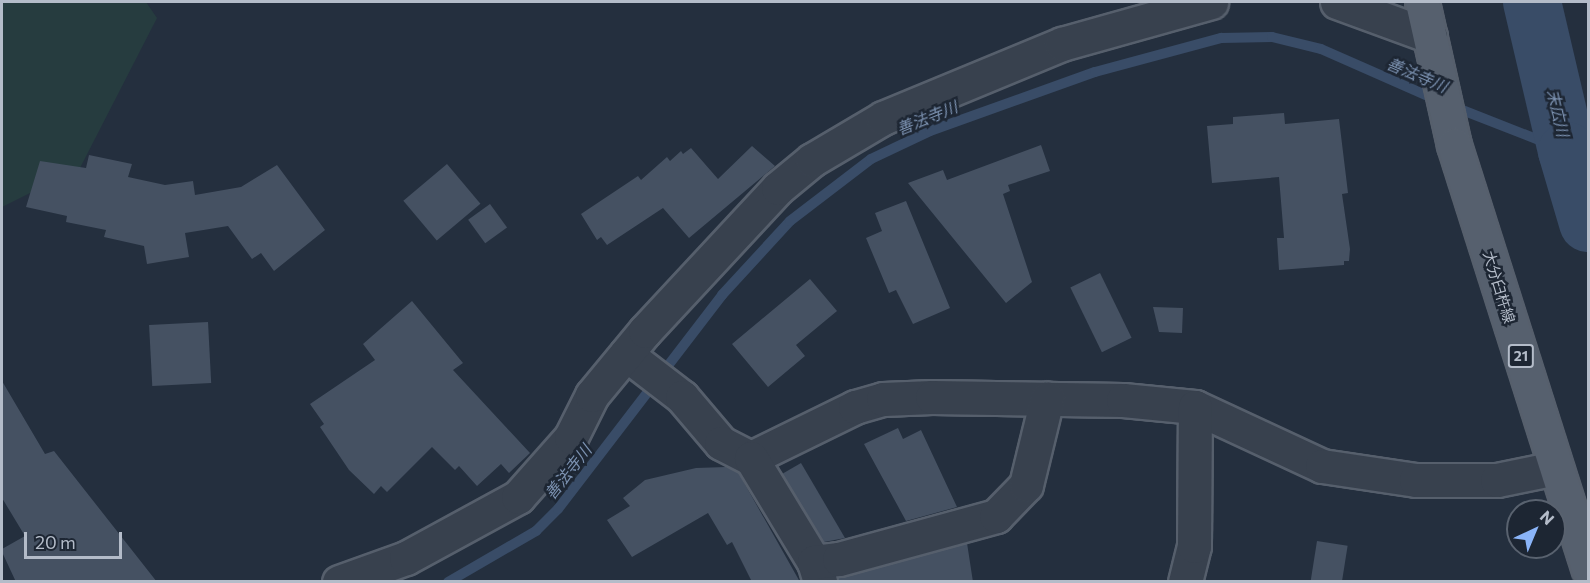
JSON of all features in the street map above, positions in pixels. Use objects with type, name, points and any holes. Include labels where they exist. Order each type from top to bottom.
[{"type":"main road","name":"大分臼杵線","points":[[1422,2],[1455,145],[1588,568]]},
{"type":"street","points":[[339,582],[412,569],[518,497],[571,437],[592,395],[632,358],[778,188],[812,160],[859,132],[914,104],[1040,57],[1062,45],[1211,2]]},
{"type":"street","points":[[1338,2],[1432,44]]},
{"type":"street","points":[[632,358],[682,397],[721,443],[751,458],[817,572],[839,559],[996,516],[1026,485],[1047,399]]},
{"type":"street","points":[[751,458],[855,407],[883,399],[1047,399],[1123,400],[1195,407],[1322,466],[1428,480],[1497,480],[1556,468]]},
{"type":"street","points":[[1185,582],[1194,546],[1195,407]]},
{"type":"green space","points":[[2,2],[146,2],[157,18],[80,168],[2,207]]},
{"type":"building","points":[[1284,113],[1285,124],[1339,119],[1348,193],[1342,194],[1350,249],[1349,261],[1344,261],[1344,265],[1279,270],[1277,238],[1284,238],[1279,177],[1212,183],[1207,126],[1233,124],[1233,117]]},
{"type":"building","points":[[1041,145],[1050,171],[1008,185],[1010,191],[1003,194],[1032,282],[1006,303],[908,183],[943,170],[947,180]]},
{"type":"building","points":[[752,146],[775,166],[689,238],[663,208],[607,245],[601,237],[597,240],[581,214],[638,176],[641,180],[667,157],[670,161],[681,151],[683,154],[691,148],[718,179]]},
{"type":"building","points":[[89,155],[132,164],[128,177],[165,185],[193,181],[195,195],[241,187],[277,165],[325,230],[274,271],[261,253],[252,259],[228,226],[185,233],[189,257],[147,264],[144,246],[104,237],[106,230],[66,222],[67,216],[26,207],[40,161],[86,168]]},
{"type":"building","points":[[447,164],[480,204],[437,240],[403,201]]},
{"type":"building","points":[[906,201],[950,308],[913,324],[896,290],[889,293],[866,238],[882,231],[875,213]]},
{"type":"building","points":[[490,204],[507,227],[485,243],[468,220]]},
{"type":"building","points":[[1100,273],[1132,338],[1102,352],[1070,287]]},
{"type":"building","points":[[810,279],[837,311],[796,345],[805,356],[768,387],[732,344]]},
{"type":"building","points":[[412,301],[463,363],[453,370],[530,453],[509,473],[501,464],[477,486],[459,466],[455,470],[432,447],[387,492],[381,486],[374,494],[349,470],[320,427],[324,424],[310,404],[375,360],[363,344]]},
{"type":"building","points":[[1153,307],[1183,308],[1182,333],[1159,332]]},
{"type":"building","points":[[208,322],[211,383],[152,386],[149,325]]},
{"type":"building","points":[[2,381],[45,454],[54,451],[157,582],[16,582],[2,549],[25,536],[2,498]]},
{"type":"building","points":[[898,428],[903,439],[921,430],[957,507],[906,521],[864,444]]},
{"type":"building","points":[[801,463],[845,538],[824,542],[782,474]]},
{"type":"building","points":[[726,467],[738,472],[800,582],[752,582],[732,542],[727,545],[708,513],[632,557],[607,520],[630,506],[623,498],[645,480],[696,468]]},
{"type":"building","points":[[1317,541],[1348,546],[1342,582],[1311,582]]},
{"type":"building","points":[[967,543],[973,582],[838,582],[838,578]]},
{"type":"waterway","name":"末広川","points":[[1532,2],[1567,151],[1588,223]]},
{"type":"waterway","name":"善法寺川","points":[[448,582],[536,531],[558,509],[722,295],[790,221],[871,159],[930,131],[1095,72],[1221,38],[1272,37],[1321,49],[1437,100]]},
{"type":"waterway","name":"善法寺川","points":[[1452,106],[1567,151]]}]
